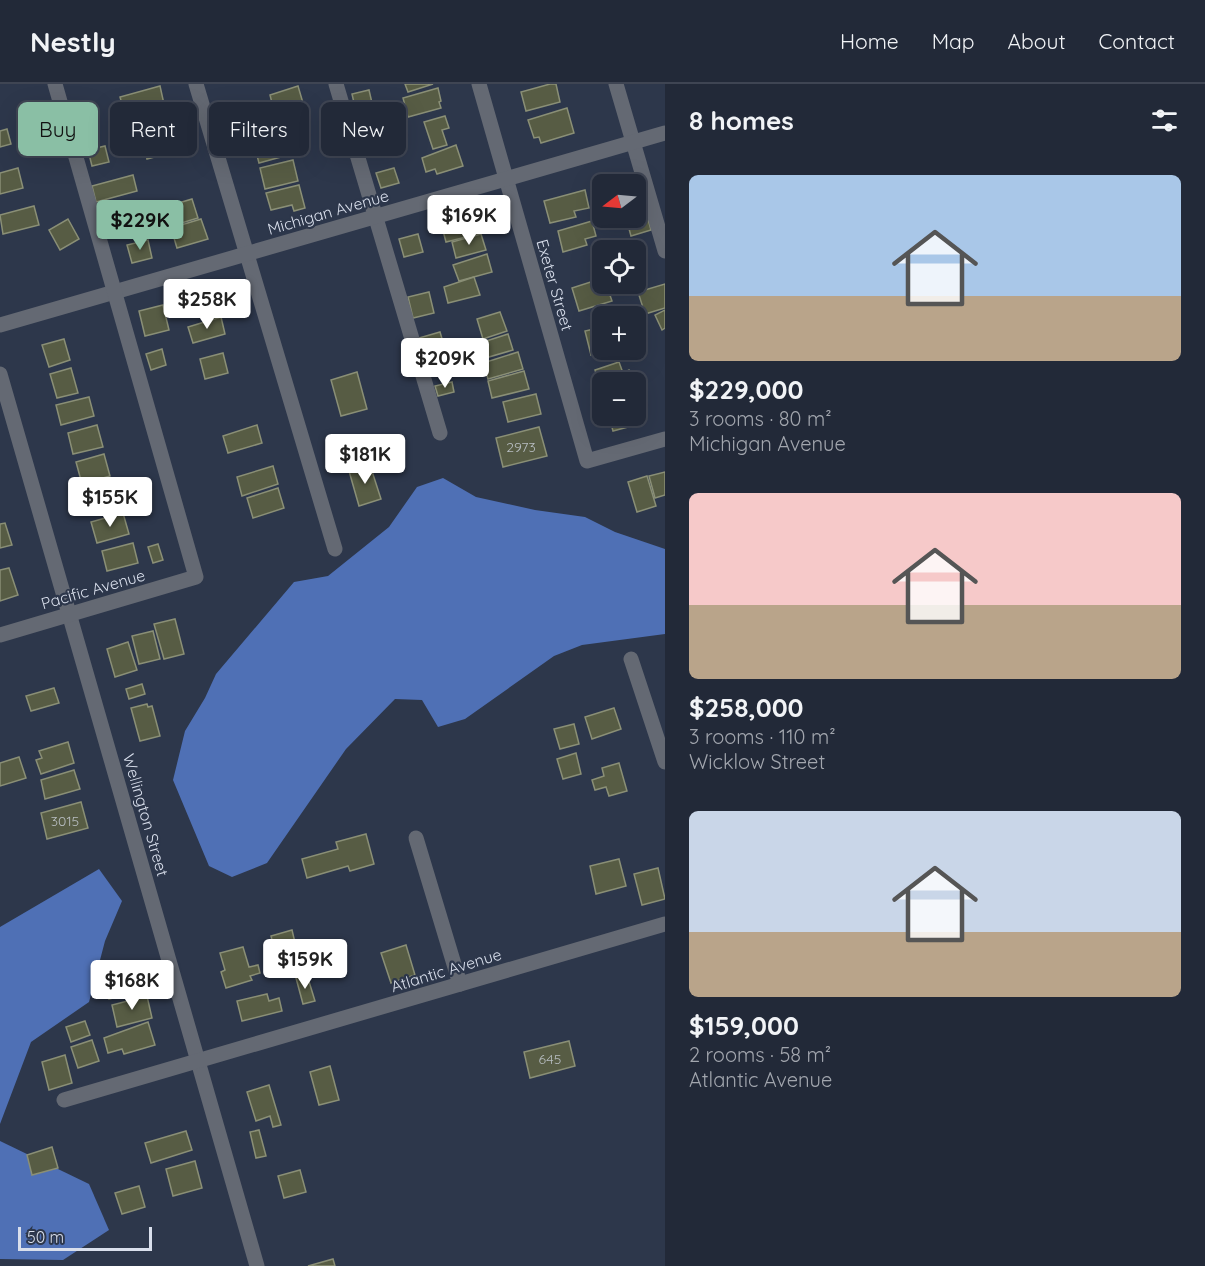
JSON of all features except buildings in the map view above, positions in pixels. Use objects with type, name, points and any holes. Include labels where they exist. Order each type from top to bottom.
[{"type":"street","points":[[55,84],[116,293]]},
{"type":"street","points":[[196,84],[335,549]]},
{"type":"street","points":[[336,84],[440,433]]},
{"type":"street","name":"Exeter Street","points":[[479,84],[587,461],[665,439]]},
{"type":"street","points":[[616,84],[665,251]]},
{"type":"street","name":"Michigan Avenue","points":[[0,325],[665,133]]},
{"type":"street","name":"Pacific Avenue","points":[[0,635],[196,577],[116,293]]},
{"type":"street","name":"Wellington Street","points":[[0,374],[258,1266]]},
{"type":"street","points":[[631,659],[665,762]]},
{"type":"street","points":[[416,838],[460,984]]},
{"type":"street","name":"Atlantic Avenue","points":[[64,1100],[665,924]]},
{"type":"shaded area","points":[[443,478],[476,497],[535,510],[585,517],[615,532],[665,549],[665,634],[582,645],[554,656],[465,719],[438,727],[422,700],[395,699],[346,749],[267,863],[232,877],[209,866],[173,780],[185,731],[205,698],[216,674],[294,582],[328,576],[389,527],[417,487]]},
{"type":"shaded area","points":[[99,869],[122,901],[105,941],[89,1002],[31,1042],[0,1124],[0,927]]},
{"type":"shaded area","points":[[0,1141],[89,1184],[109,1230],[63,1260],[0,1259]]}]
